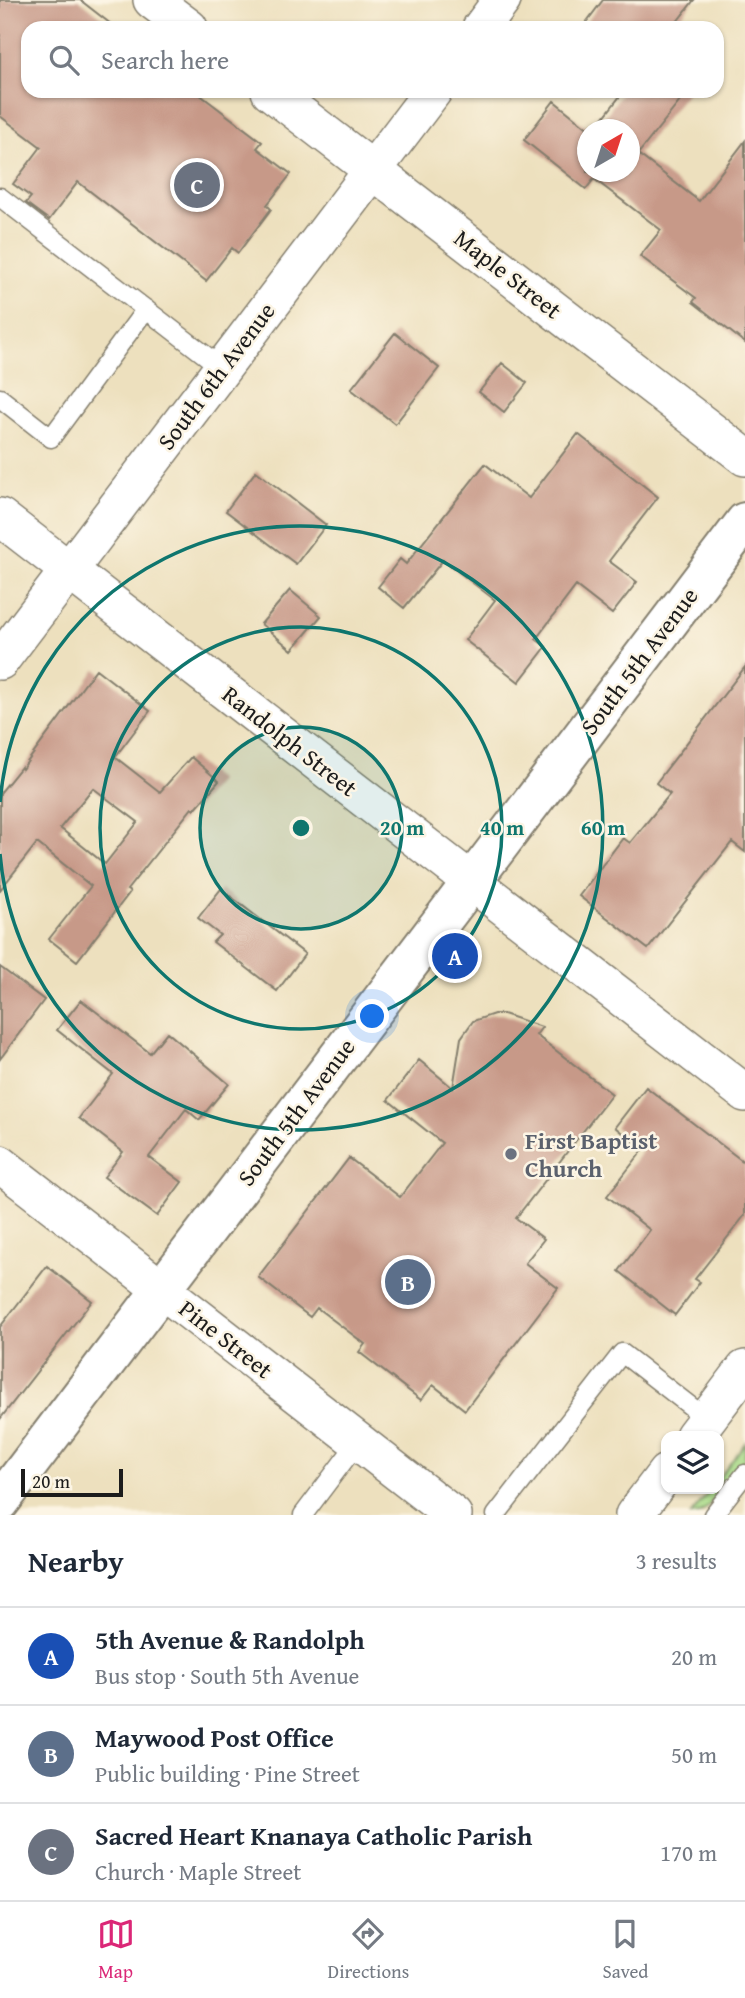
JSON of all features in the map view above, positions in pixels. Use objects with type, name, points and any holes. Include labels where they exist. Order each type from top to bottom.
[{"type":"street","points":[[486,21],[502,0]]},
{"type":"street","name":"Maple Street","points":[[280,98],[745,457]]},
{"type":"street","name":"South 6th Avenue","points":[[0,661],[428,98]]},
{"type":"street","name":"Randolph Street","points":[[0,517],[745,1093]]},
{"type":"street","name":"South 5th Avenue","points":[[0,1502],[745,522]]},
{"type":"street","name":"Pine Street","points":[[0,1164],[453,1515]]},
{"type":"street","points":[[701,1428],[745,1369]]},
{"type":"street","points":[[647,1511],[661,1483]]},
{"type":"lane","points":[[0,197],[222,368]]},
{"type":"lane","points":[[0,398],[51,438],[146,309]]},
{"type":"lane","points":[[496,1515],[622,1353],[701,1428]]},
{"type":"lane","points":[[303,1515],[358,1442]]},
{"type":"lane","points":[[713,1515],[745,1474]]},
{"type":"green space","points":[[745,1443],[745,1459],[724,1486],[724,1471]]},
{"type":"green space","points":[[707,1494],[718,1494],[706,1509],[691,1515]]},
{"type":"building","points":[[0,0],[80,0],[107,21],[21,21],[21,98],[204,98],[262,142],[257,148],[291,174],[267,205],[271,209],[238,253],[232,248],[206,281],[78,182],[49,220],[26,203],[31,197],[13,184],[41,147],[0,116]]},
{"type":"building","points":[[603,0],[694,0],[678,21],[587,21]]},
{"type":"building","points":[[619,98],[682,98],[640,151],[640,119],[602,119]]},
{"type":"building","points":[[554,101],[577,120],[577,182],[524,140]]},
{"type":"building","points":[[745,141],[745,343],[693,302],[696,298],[640,256],[661,230],[598,182],[640,182],[640,156],[699,201]]},
{"type":"building","points":[[577,182],[592,182],[586,189]]},
{"type":"building","points":[[395,333],[439,368],[395,424],[351,389]]},
{"type":"building","points":[[502,363],[527,383],[504,412],[479,392]]},
{"type":"building","points":[[578,434],[658,497],[609,561],[637,582],[612,614],[576,586],[536,639],[546,647],[519,682],[465,640],[495,600],[443,560],[404,608],[378,587],[400,559],[406,564],[485,464],[529,498]]},
{"type":"building","points":[[256,471],[326,525],[296,564],[226,511]]},
{"type":"building","points":[[290,590],[321,616],[292,650],[261,624]]},
{"type":"building","points":[[745,667],[745,852],[732,842],[648,949],[579,896],[623,838],[630,843],[670,794],[656,783]]},
{"type":"building","points":[[96,669],[150,711],[115,757],[160,792],[191,757],[219,781],[194,810],[192,808],[127,890],[130,892],[77,961],[49,939],[91,886],[37,843],[0,890],[0,793],[21,767],[22,769]],"holes":[[[93,788],[138,822],[105,864],[60,828]]]},
{"type":"building","points":[[221,889],[305,954],[277,991],[213,942],[220,935],[198,918]]},
{"type":"building","points":[[0,967],[44,1000],[0,1059]]},
{"type":"building","points":[[81,1000],[150,1053],[167,1032],[229,1084],[199,1120],[186,1109],[149,1157],[182,1182],[157,1216],[104,1177],[123,1152],[79,1118],[113,1074],[57,1030]]},
{"type":"building","points":[[503,1014],[542,1027],[536,1035],[612,1094],[516,1218],[544,1239],[525,1263],[558,1288],[465,1410],[433,1385],[421,1400],[359,1352],[365,1344],[317,1308],[310,1317],[258,1277],[349,1158],[400,1197],[442,1143],[388,1100],[419,1060],[453,1088],[461,1038],[473,1021]]},
{"type":"building","points":[[646,1087],[745,1163],[745,1215],[695,1279],[700,1282],[675,1315],[619,1271],[650,1230],[607,1196],[643,1150],[615,1127]]},
{"type":"building","points":[[47,1266],[92,1301],[0,1419],[0,1327]]},
{"type":"place","name":"Sacred Heart Knanaya Catholic Parish","points":[[197,185]]},
{"type":"place","name":"5th Avenue & Randolph","points":[[455,956]]},
{"type":"place","name":"First Baptist Church","points":[[511,1154]]},
{"type":"place","name":"Maywood Post Office","points":[[408,1282]]}]
